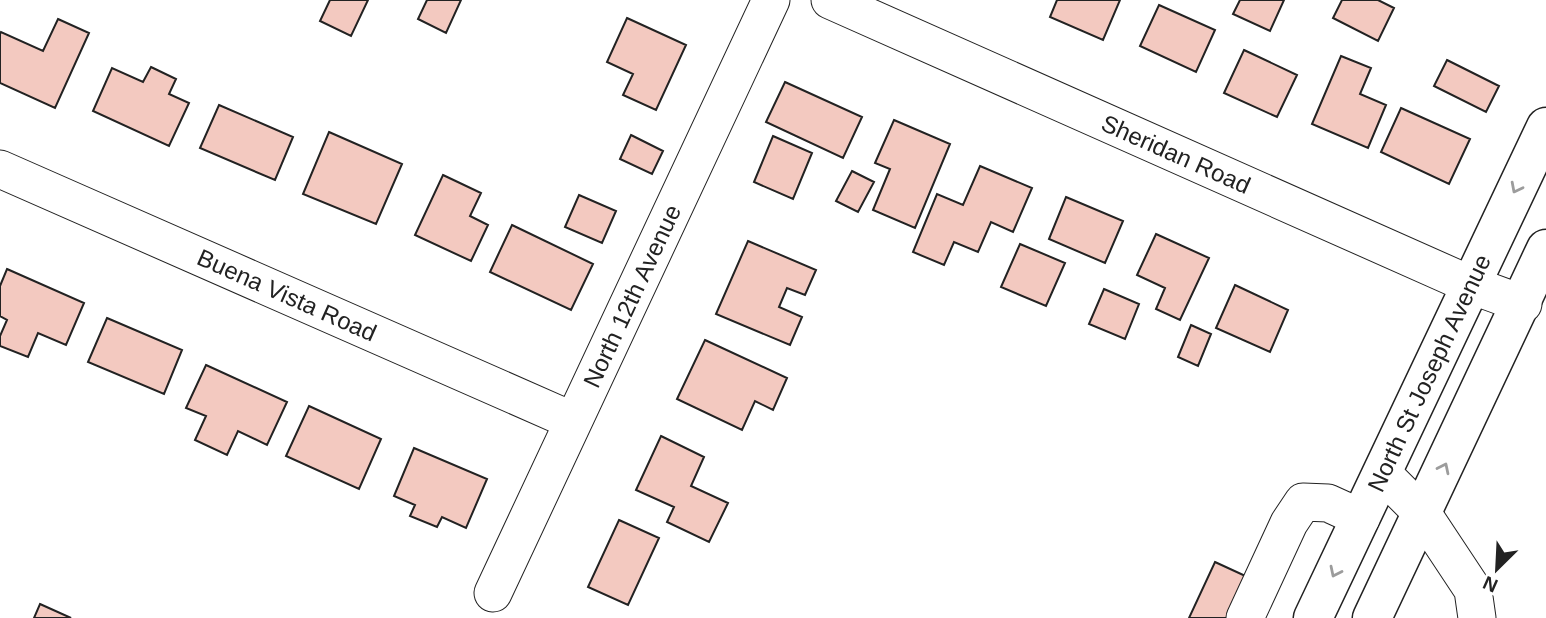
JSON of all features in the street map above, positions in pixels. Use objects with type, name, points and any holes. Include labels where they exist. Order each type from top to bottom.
[{"type":"main road","name":"North St Joseph Avenue","points":[[1312,618],[1546,127]]},
{"type":"main road","points":[[1372,618],[1546,249]]},
{"type":"street","name":"North 12th Avenue","points":[[493,593],[771,0]]},
{"type":"street","name":"Sheridan Road","points":[[830,0],[1471,285],[1522,304]]},
{"type":"street","name":"Buena Vista Road","points":[[0,169],[573,421]]},
{"type":"street","points":[[1382,473],[1422,513],[1473,590],[1477,618]]},
{"type":"street","points":[[1245,618],[1289,523],[1303,502],[1328,503],[1361,518]]},
{"type":"building","points":[[330,0],[368,0],[351,36],[320,21]]},
{"type":"building","points":[[427,0],[461,0],[446,33],[418,19]]},
{"type":"building","points":[[1057,0],[1120,0],[1103,40],[1050,17]]},
{"type":"building","points":[[1240,0],[1284,0],[1270,31],[1233,14]]},
{"type":"building","points":[[1342,0],[1378,0],[1394,8],[1378,41],[1333,18]]},
{"type":"building","points":[[1159,5],[1215,30],[1196,72],[1140,46]]},
{"type":"building","points":[[627,18],[686,45],[656,110],[623,95],[633,74],[607,62]]},
{"type":"building","points":[[58,19],[89,33],[55,108],[0,83],[0,34],[1,32],[43,51]]},
{"type":"building","points":[[1244,50],[1297,75],[1277,117],[1224,93]]},
{"type":"building","points":[[1341,56],[1371,68],[1360,94],[1386,105],[1368,148],[1312,124]]},
{"type":"building","points":[[1447,60],[1499,86],[1486,112],[1434,86]]},
{"type":"building","points":[[151,67],[176,79],[169,94],[189,103],[169,146],[93,111],[112,68],[143,82]]},
{"type":"building","points":[[785,82],[862,117],[843,158],[766,122]]},
{"type":"building","points":[[219,105],[293,137],[275,180],[200,148]]},
{"type":"building","points":[[1401,108],[1470,139],[1449,184],[1381,152]]},
{"type":"building","points":[[894,120],[950,144],[915,228],[873,210],[890,169],[875,163]]},
{"type":"building","points":[[329,132],[402,164],[376,224],[303,194]]},
{"type":"building","points":[[631,135],[663,151],[652,174],[620,159]]},
{"type":"building","points":[[773,136],[812,153],[793,199],[754,182]]},
{"type":"building","points":[[980,166],[1032,188],[1013,232],[991,222],[978,252],[954,242],[944,265],[913,252],[937,194],[963,205]]},
{"type":"building","points":[[852,171],[874,182],[858,212],[836,201]]},
{"type":"building","points":[[443,175],[481,193],[470,216],[488,225],[471,261],[415,235]]},
{"type":"building","points":[[579,195],[616,211],[602,243],[565,227]]},
{"type":"building","points":[[1066,197],[1123,221],[1105,263],[1049,239]]},
{"type":"building","points":[[512,225],[593,264],[571,310],[490,272]]},
{"type":"building","points":[[1156,234],[1209,258],[1180,320],[1156,309],[1165,288],[1137,275]]},
{"type":"building","points":[[748,241],[816,270],[805,295],[787,288],[779,307],[802,317],[790,345],[716,314]]},
{"type":"building","points":[[1020,244],[1065,263],[1046,306],[1001,287]]},
{"type":"building","points":[[7,269],[84,303],[66,345],[38,333],[28,357],[0,346],[0,336],[7,320],[0,316],[0,286]]},
{"type":"building","points":[[1235,285],[1288,310],[1270,352],[1216,328]]},
{"type":"building","points":[[1104,289],[1139,304],[1125,339],[1089,324]]},
{"type":"building","points":[[107,318],[182,350],[164,394],[88,362]]},
{"type":"building","points":[[1191,325],[1211,334],[1198,366],[1178,357]]},
{"type":"building","points":[[705,340],[787,378],[773,410],[755,401],[742,430],[677,399]]},
{"type":"building","points":[[206,365],[287,402],[267,445],[238,431],[227,455],[195,440],[206,416],[186,408]]},
{"type":"building","points":[[309,406],[381,439],[359,489],[286,456]]},
{"type":"building","points":[[661,436],[704,457],[691,486],[728,503],[709,542],[667,522],[674,507],[636,490]]},
{"type":"building","points":[[414,448],[487,479],[466,528],[442,517],[437,527],[410,516],[415,505],[394,496]]},
{"type":"building","points":[[619,520],[659,538],[628,605],[588,587]]},
{"type":"building","points":[[1215,562],[1252,579],[1233,618],[1189,618]]},
{"type":"building","points":[[40,604],[71,618],[34,618]]}]
